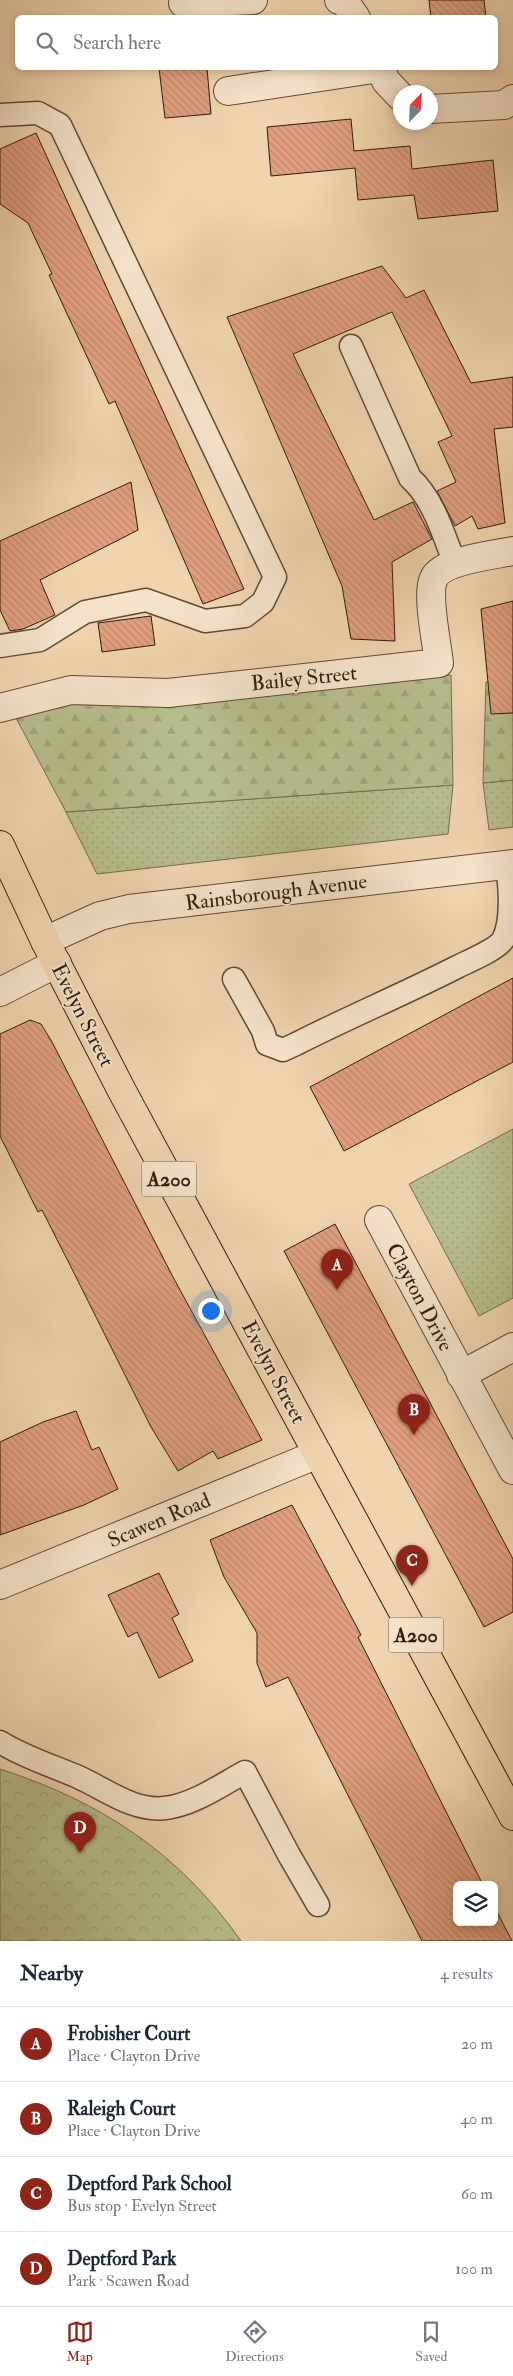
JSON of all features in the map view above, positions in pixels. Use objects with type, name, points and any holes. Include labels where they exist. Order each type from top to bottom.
[{"type":"main road","name":"Evelyn Street","points":[[0,845],[51,952],[145,1134],[513,1816]]},
{"type":"street","points":[[183,3],[253,0]]},
{"type":"street","points":[[339,0],[345,2],[354,15]]},
{"type":"street","points":[[228,92],[367,70]]},
{"type":"street","points":[[381,70],[386,81],[393,88]]},
{"type":"street","points":[[438,109],[504,105],[513,99]]},
{"type":"street","name":"Bailey Street","points":[[3,707],[71,690],[168,693],[439,663],[430,591],[434,577],[443,568],[454,564],[513,551]]},
{"type":"street","name":"Rainsborough Avenue","points":[[0,992],[100,916],[129,909],[510,865]]},
{"type":"street","name":"Clayton Drive","points":[[379,1220],[513,1470]]},
{"type":"street","name":"Clayton Drive","points":[[461,1375],[513,1347]]},
{"type":"street","name":"Scawen Road","points":[[0,1586],[318,1454]]},
{"type":"lane","points":[[0,115],[38,113],[60,125],[275,577],[263,602],[245,616],[205,620],[146,600],[85,612],[40,640],[0,646]]},
{"type":"lane","points":[[351,346],[410,478],[418,485],[438,520],[454,564]]},
{"type":"lane","points":[[234,979],[263,1031],[268,1044],[283,1050],[426,983],[503,942],[508,928],[510,913],[510,865]]},
{"type":"lane","points":[[0,1742],[24,1756],[78,1777],[107,1793],[135,1804],[163,1808],[180,1805],[245,1772],[318,1904]]},
{"type":"green space","points":[[451,675],[453,785],[66,812],[16,718],[74,701],[156,703]]},
{"type":"green space","points":[[513,680],[513,780],[483,783],[486,682]]},
{"type":"green space","points":[[513,780],[513,827],[489,830],[483,783]]},
{"type":"green space","points":[[453,785],[448,834],[97,874],[66,812]]},
{"type":"green space","points":[[513,1129],[513,1298],[479,1316],[409,1184]]},
{"type":"green space","points":[[0,1769],[72,1797],[136,1834],[192,1882],[241,1941],[0,1941]]},
{"type":"building","points":[[429,0],[484,0],[486,15],[431,15]]},
{"type":"building","points":[[159,70],[207,70],[211,114],[165,118]]},
{"type":"building","points":[[351,119],[354,151],[410,146],[412,169],[493,160],[498,211],[418,219],[414,195],[358,200],[355,168],[271,176],[267,127]]},
{"type":"building","points":[[36,133],[244,589],[203,604],[115,401],[109,404],[49,275],[52,274],[28,223],[0,204],[0,149]]},
{"type":"building","points":[[382,266],[406,298],[424,290],[471,383],[513,377],[513,427],[494,429],[505,523],[478,529],[472,516],[455,526],[437,491],[456,482],[438,442],[452,436],[392,312],[293,354],[374,520],[413,502],[432,539],[392,562],[395,641],[351,639],[342,586],[227,317]]},
{"type":"building","points":[[131,482],[138,530],[40,580],[55,615],[23,629],[10,631],[0,610],[0,541]]},
{"type":"building","points":[[513,601],[513,713],[491,714],[481,609]]},
{"type":"building","points":[[151,616],[155,645],[102,652],[98,623]]},
{"type":"building","points":[[513,978],[513,1062],[344,1151],[310,1087]]},
{"type":"building","points":[[30,1020],[41,1024],[52,1042],[174,1279],[262,1440],[218,1459],[213,1451],[178,1471],[151,1427],[42,1210],[38,1212],[0,1136],[0,1034]]},
{"type":"building","points":[[335,1224],[513,1559],[513,1612],[484,1627],[284,1251]]},
{"type":"building","points":[[76,1411],[92,1450],[99,1447],[118,1489],[84,1505],[0,1535],[0,1442],[43,1422]]},
{"type":"building","points":[[292,1505],[361,1635],[358,1637],[481,1881],[453,1881],[453,1926],[498,1926],[498,1914],[512,1941],[422,1941],[288,1677],[266,1687],[257,1663],[257,1633],[224,1577],[210,1540]]},
{"type":"building","points":[[159,1573],[179,1614],[172,1618],[193,1661],[159,1678],[137,1632],[128,1637],[108,1595]]},
{"type":"place","name":"Frobisher Court","points":[[337,1290]]},
{"type":"place","name":"Raleigh Court","points":[[414,1435]]},
{"type":"place","name":"Deptford Park School","points":[[412,1586]]},
{"type":"place","name":"Deptford Park","points":[[80,1853]]}]
